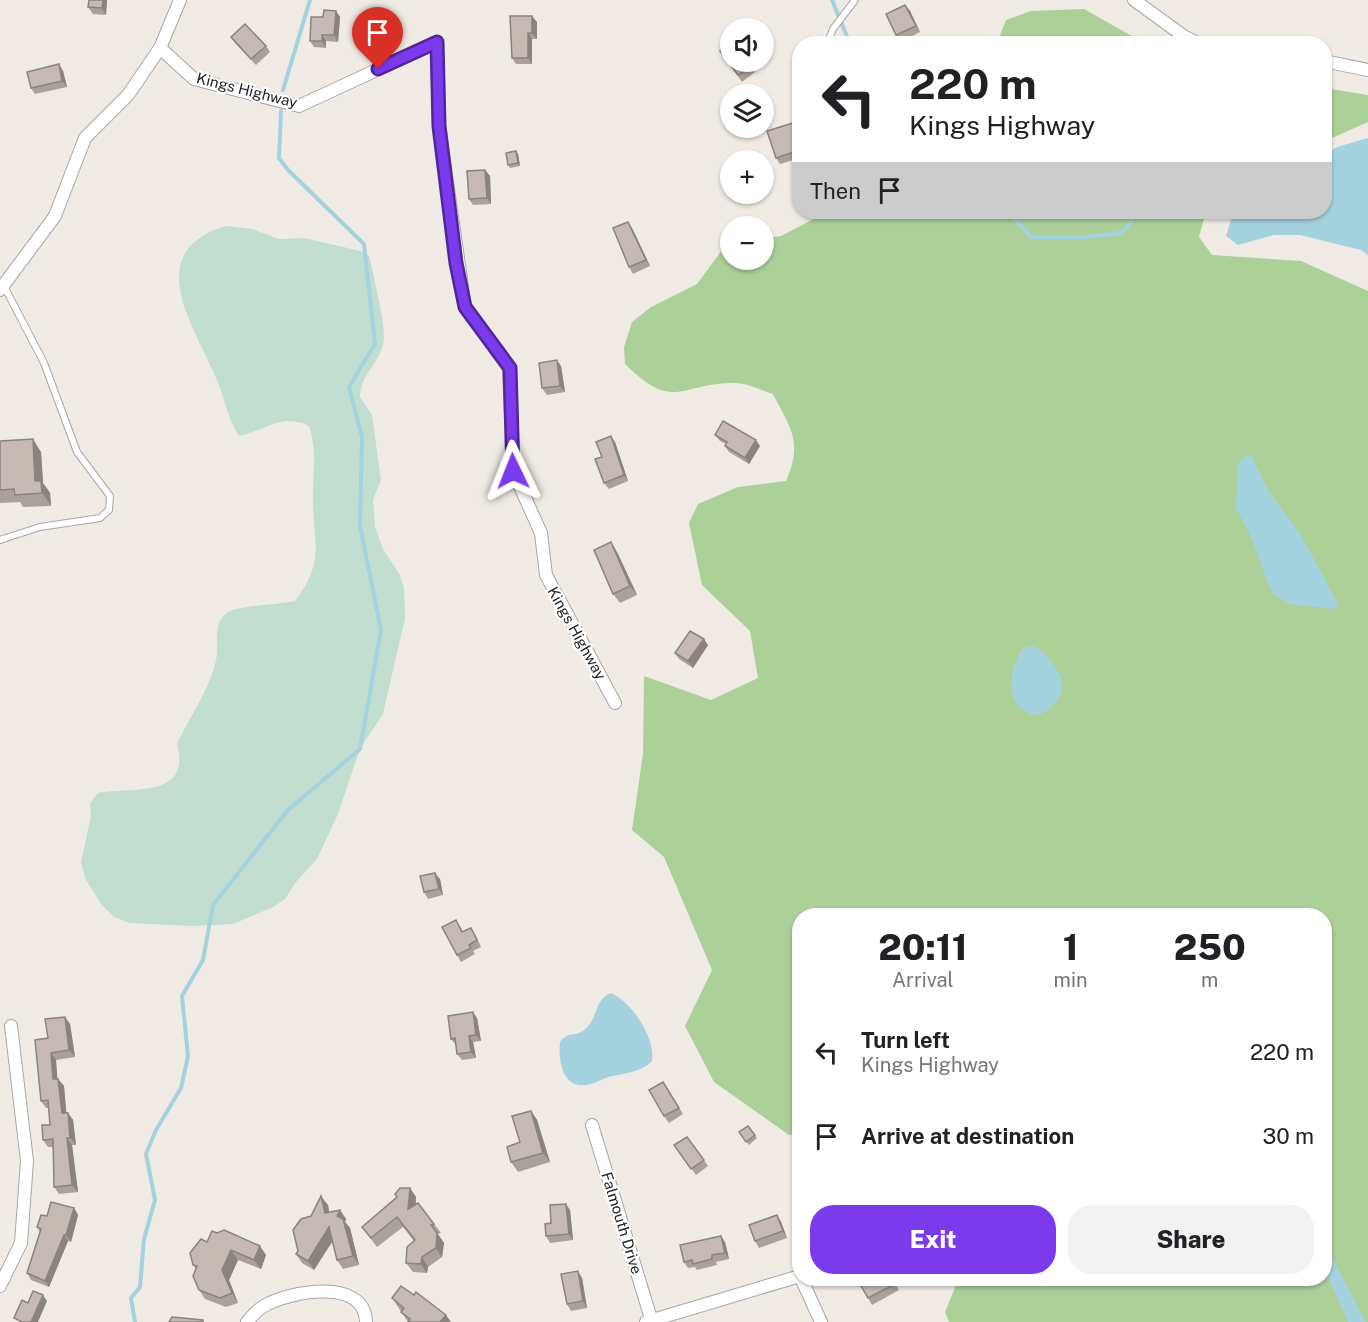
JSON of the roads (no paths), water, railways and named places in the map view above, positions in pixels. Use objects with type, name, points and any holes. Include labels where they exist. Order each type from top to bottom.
[{"type":"street","points":[[2,288],[55,216],[85,138],[128,95],[160,48],[180,0]]},
{"type":"street","points":[[1134,0],[1184,36]]},
{"type":"street","name":"Kings Highway","points":[[160,48],[194,79],[299,106],[437,42],[439,126],[465,307],[510,368],[513,471],[541,533],[546,575],[615,703]]},
{"type":"street","points":[[1332,63],[1368,70]]},
{"type":"street","points":[[0,1286],[21,1243],[27,1161],[11,1026]]},
{"type":"street","name":"Falmouth Drive","points":[[592,1125],[650,1322]]},
{"type":"street","points":[[650,1322],[792,1279]]},
{"type":"street","points":[[804,1286],[821,1322]]},
{"type":"street","points":[[247,1322],[264,1305],[297,1292],[326,1291],[352,1297],[365,1312],[366,1322]]},
{"type":"lane","points":[[830,36],[855,0]]},
{"type":"lane","points":[[0,540],[40,527],[100,518],[109,510],[110,496],[77,452],[44,363],[2,288]]},
{"type":"water","points":[[1368,138],[1368,255],[1361,250],[1300,235],[1274,235],[1238,245],[1226,236],[1231,219],[1332,219],[1332,150]]},
{"type":"water","points":[[1248,454],[1268,490],[1301,535],[1337,602],[1338,606],[1333,609],[1289,604],[1272,593],[1250,535],[1236,508],[1238,465]]},
{"type":"water","points":[[1034,646],[1054,665],[1062,689],[1051,707],[1042,713],[1033,715],[1023,710],[1017,703],[1011,685],[1018,656],[1023,648]]},
{"type":"water","points":[[611,993],[627,1004],[641,1022],[650,1042],[652,1061],[639,1070],[591,1084],[574,1084],[564,1074],[560,1058],[560,1042],[566,1036],[581,1032],[588,1026],[602,1000]]},
{"type":"water","points":[[1332,1256],[1366,1322],[1348,1322],[1332,1286]]},
{"type":"waterway","points":[[283,90],[310,0]]},
{"type":"waterway","points":[[832,0],[847,36]]},
{"type":"waterway","points":[[135,1322],[131,1298],[140,1287],[144,1239],[155,1200],[146,1154],[156,1130],[181,1088],[188,1056],[182,996],[203,960],[213,905],[288,810],[360,749],[381,630],[360,526],[362,437],[349,387],[375,344],[364,244],[288,170],[279,158],[281,111]]},
{"type":"waterway","points":[[1015,219],[1031,237],[1086,237],[1122,233],[1133,219]]}]
